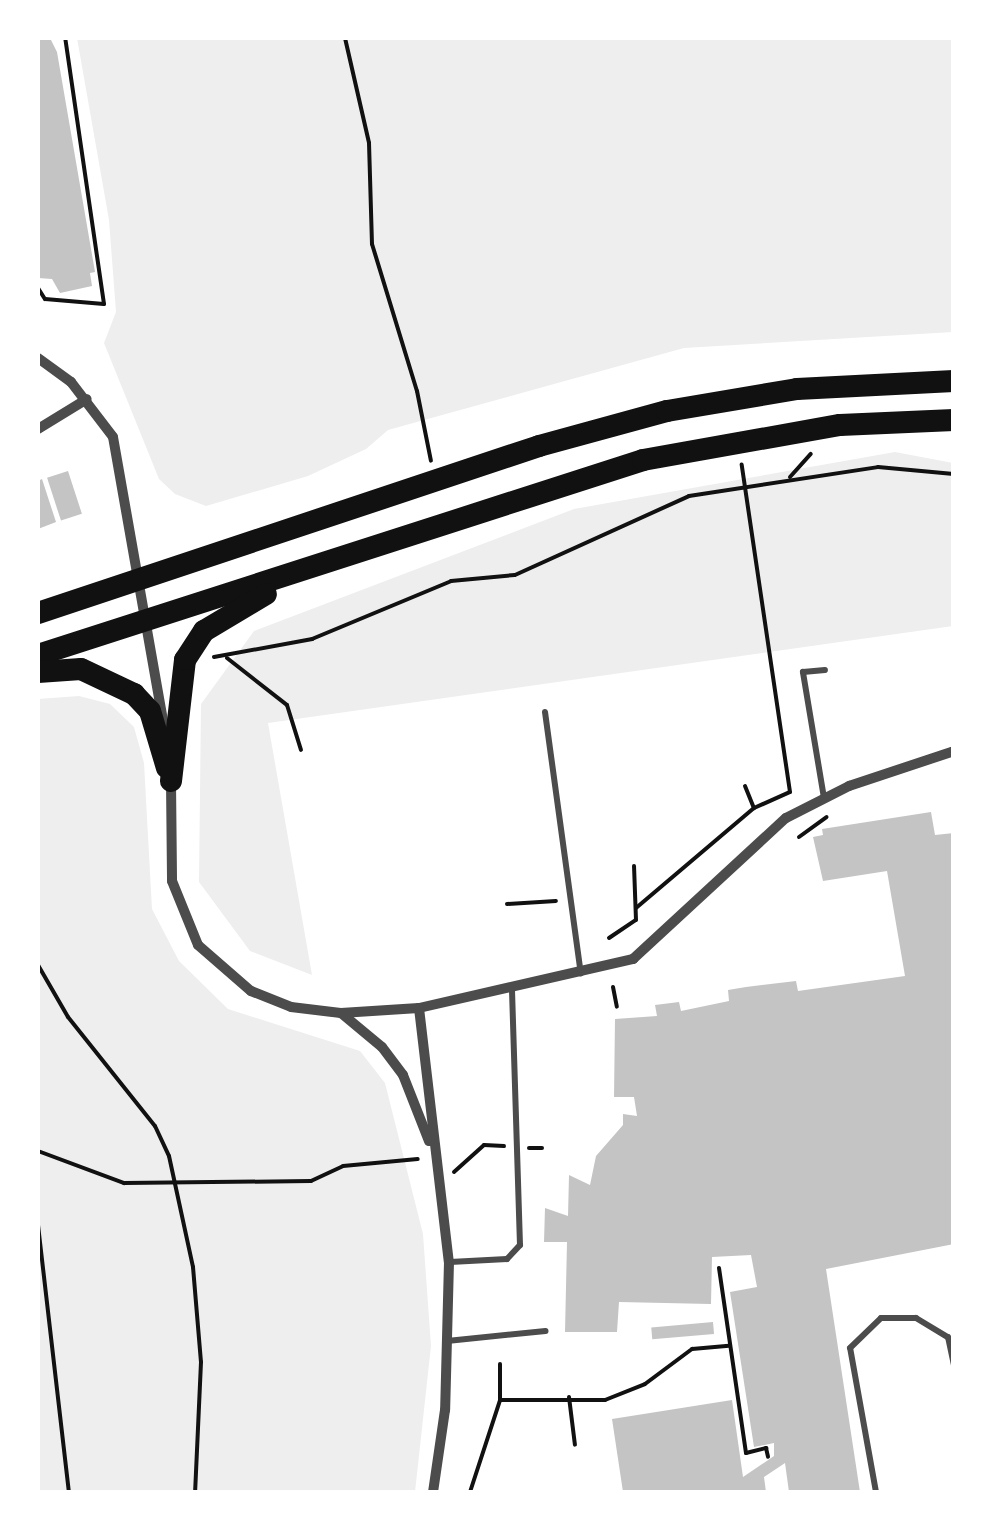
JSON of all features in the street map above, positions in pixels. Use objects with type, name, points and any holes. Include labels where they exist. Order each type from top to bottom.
[{"type":"main road","points":[[38,613],[606,427],[731,397],[866,382],[954,381]]},
{"type":"main road","points":[[38,655],[695,448],[840,425],[954,420]]},
{"type":"main road","points":[[171,781],[178,679],[204,631],[227,612],[346,556]]},
{"type":"main road","points":[[38,672],[81,669],[134,694],[150,711],[171,781]]},
{"type":"street","points":[[38,358],[87,399],[123,467],[150,618],[171,781],[172,881],[198,945],[251,992],[291,1007],[340,1013],[419,1008],[582,975],[652,947],[757,842],[824,799],[954,751]]},
{"type":"street","points":[[38,429],[87,399]]},
{"type":"street","points":[[419,1008],[449,1262],[447,1341],[434,1492]]},
{"type":"street","points":[[340,1013],[382,1047],[403,1074],[433,1152]]},
{"type":"lane","points":[[824,799],[803,672],[825,670]]},
{"type":"lane","points":[[546,712],[582,975]]},
{"type":"lane","points":[[449,1262],[514,1255],[520,1245],[512,987]]},
{"type":"lane","points":[[876,1492],[850,1348],[880,1318],[916,1318],[948,1337],[954,1366]]},
{"type":"lane","points":[[447,1341],[545,1331]]},
{"type":"path","points":[[38,288],[45,298],[104,304],[66,38]]},
{"type":"path","points":[[345,38],[369,143],[372,244],[418,391],[436,480]]},
{"type":"path","points":[[790,476],[814,451]]},
{"type":"path","points":[[636,908],[754,808],[790,792],[741,461]]},
{"type":"path","points":[[210,658],[261,653],[361,624],[451,582],[515,575],[657,507],[745,484],[878,468],[954,474]]},
{"type":"path","points":[[226,657],[287,705],[302,750]]},
{"type":"path","points":[[745,786],[754,808]]},
{"type":"path","points":[[609,938],[636,920],[634,866]]},
{"type":"path","points":[[506,904],[553,900],[573,907]]},
{"type":"path","points":[[38,966],[68,1017],[155,1126],[175,1181],[193,1267],[201,1362],[195,1492]]},
{"type":"path","points":[[614,986],[617,1006]]},
{"type":"path","points":[[454,1172],[484,1146],[542,1148]]},
{"type":"path","points":[[38,1151],[124,1183],[312,1181],[343,1166],[418,1158]]},
{"type":"path","points":[[38,1226],[69,1492]]},
{"type":"path","points":[[719,1268],[746,1453],[766,1448],[768,1457]]},
{"type":"path","points":[[500,1400],[605,1400],[645,1384],[692,1349],[728,1346]]},
{"type":"path","points":[[470,1492],[500,1400],[500,1364]]},
{"type":"path","points":[[568,1398],[575,1445]]},
{"type":"shaded area","points":[[77,38],[953,38],[953,332],[684,348],[388,430],[366,449],[308,476],[206,506],[175,494],[159,479],[104,343],[116,312],[109,220]]},
{"type":"shaded area","points":[[895,452],[953,463],[953,626],[268,723],[312,975],[250,951],[199,882],[201,704],[254,631],[574,509]]},
{"type":"shaded area","points":[[79,696],[110,704],[134,727],[144,763],[152,909],[179,961],[228,1009],[360,1051],[385,1083],[423,1234],[431,1346],[415,1492],[38,1492],[38,699]]},
{"type":"building","points":[[38,38],[50,38],[57,52],[95,272],[90,273],[92,286],[60,293],[52,279],[38,278]]},
{"type":"building","points":[[68,471],[82,514],[61,521],[47,478]]},
{"type":"building","points":[[42,479],[56,522],[38,529],[38,481]]},
{"type":"building","points":[[931,812],[935,835],[954,833],[954,1244],[826,1269],[860,1492],[789,1492],[785,1463],[764,1477],[766,1492],[623,1492],[612,1419],[732,1400],[743,1477],[774,1456],[774,1443],[754,1447],[730,1292],[757,1287],[751,1255],[712,1257],[711,1304],[619,1302],[617,1332],[565,1332],[567,1242],[544,1242],[545,1208],[568,1216],[569,1175],[590,1185],[596,1156],[623,1125],[623,1114],[637,1116],[634,1097],[614,1097],[615,1019],[657,1016],[655,1005],[679,1002],[681,1011],[729,1001],[728,990],[746,987],[796,981],[798,991],[905,976],[887,871],[823,881],[813,837],[823,835],[822,829]]},
{"type":"building","points":[[713,1322],[714,1334],[652,1339],[651,1327]]}]
